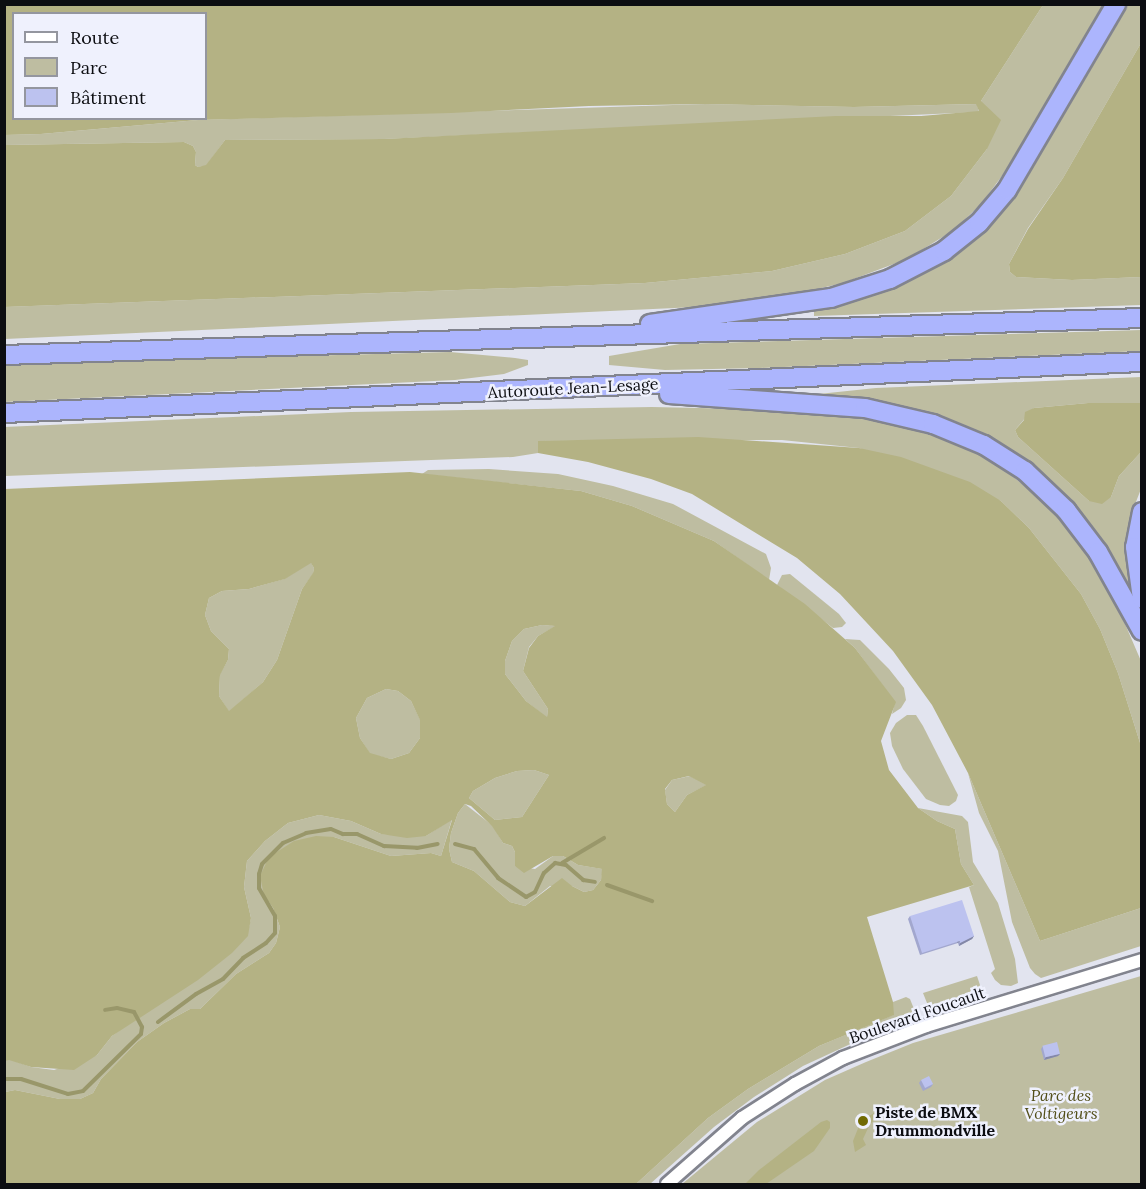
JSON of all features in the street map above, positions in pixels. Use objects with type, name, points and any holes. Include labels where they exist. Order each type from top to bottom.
[{"type":"highway","points":[[565,336],[818,301],[879,284],[934,257],[970,231],[1007,190],[1116,4]]},
{"type":"highway","points":[[4,355],[1142,318]]},
{"type":"highway","name":"Autoroute Jean-Lesage","points":[[4,413],[1142,362]]},
{"type":"highway","points":[[565,388],[852,406],[920,420],[965,436],[1017,464],[1066,510],[1101,557],[1142,631]]},
{"type":"highway","points":[[1142,512],[1135,547],[1142,599]]},
{"type":"street","name":"Boulevard Foucault","points":[[667,1185],[742,1118],[795,1084],[843,1058],[926,1026],[1142,960]]},
{"type":"green space","points":[[1043,5],[1104,5],[1008,168],[981,204],[954,230],[907,259],[843,283],[791,295],[696,307],[5,339],[4,307],[645,283],[772,271],[845,254],[905,231],[951,196],[987,149],[981,101]]},
{"type":"green space","points":[[1122,5],[1141,5],[1141,43],[1063,178],[1028,228],[1009,264],[1010,272],[1016,277],[1072,280],[1141,277],[1141,305],[814,316],[814,309],[963,243]]},
{"type":"green space","points":[[705,104],[854,107],[977,104],[979,112],[384,139],[225,140],[206,166],[198,167],[195,165],[196,152],[193,146],[184,142],[5,145],[4,135],[207,120]]},
{"type":"green space","points":[[1141,330],[1141,351],[760,368],[665,370],[609,365],[609,356],[680,344]]},
{"type":"green space","points":[[450,352],[528,360],[528,365],[504,374],[455,380],[5,402],[5,364]]},
{"type":"green space","points":[[1141,377],[1141,403],[1088,403],[1034,408],[1015,430],[1018,437],[1089,501],[1111,497],[1119,476],[1141,452],[1141,489],[1132,512],[1127,550],[1134,597],[1131,597],[1001,445],[975,431],[945,421],[809,395],[876,388]]},
{"type":"green space","points":[[652,407],[744,409],[873,419],[966,445],[1004,469],[1047,505],[1076,538],[1113,596],[1141,661],[1141,746],[1118,673],[1100,629],[1081,594],[1029,528],[1001,501],[859,448],[782,440],[538,441],[538,453],[513,457],[5,476],[4,427],[351,412]]},
{"type":"green space","points":[[489,469],[558,474],[613,486],[673,504],[766,554],[771,568],[769,580],[714,541],[632,506],[581,491],[422,474],[428,470]]},
{"type":"green space","points":[[311,562],[314,568],[313,574],[302,589],[277,660],[263,682],[229,712],[219,696],[220,674],[228,660],[229,649],[211,631],[205,615],[209,598],[222,591],[249,589],[284,579]]},
{"type":"green space","points":[[790,574],[839,614],[846,623],[842,627],[833,628],[777,585],[782,575]]},
{"type":"green space","points":[[542,625],[556,626],[538,636],[529,647],[523,671],[548,709],[547,718],[526,701],[505,674],[505,661],[512,641],[524,629]]},
{"type":"green space","points":[[845,639],[860,640],[889,669],[904,688],[906,700],[901,708],[892,714],[895,702],[855,648]]},
{"type":"green space","points":[[386,689],[398,691],[411,701],[420,719],[420,738],[409,753],[391,759],[370,754],[360,738],[356,718],[367,698]]},
{"type":"green space","points":[[907,715],[916,715],[958,795],[956,801],[949,806],[926,799],[903,769],[892,746],[890,733],[896,723]]},
{"type":"green space","points":[[534,770],[549,775],[522,817],[495,820],[469,798],[473,791],[495,778],[517,771]]},
{"type":"green space","points":[[968,773],[1040,941],[1141,908],[1141,946],[1041,978],[1035,974],[1030,968],[1012,922],[998,851],[979,813]]},
{"type":"green space","points":[[690,776],[707,785],[687,795],[675,812],[667,804],[665,790],[672,780]]},
{"type":"green space","points":[[465,804],[493,826],[503,843],[512,846],[515,852],[515,866],[535,869],[553,856],[563,856],[578,865],[603,869],[601,880],[593,890],[584,892],[572,886],[550,886],[525,906],[510,902],[474,871],[452,862],[449,849],[451,833],[458,813]]},
{"type":"green space","points":[[918,808],[962,816],[968,822],[973,862],[998,903],[1015,959],[1018,983],[1011,986],[1001,985],[991,973],[995,969],[969,887],[974,885],[961,864],[955,829],[937,821]]},
{"type":"green space","points":[[319,815],[351,821],[381,834],[426,836],[452,819],[441,856],[431,853],[391,856],[334,837],[264,895],[273,908],[280,927],[276,943],[269,953],[236,974],[200,1009],[190,1009],[164,1023],[137,1042],[101,1079],[93,1093],[80,1099],[60,1099],[15,1090],[5,1092],[4,1061],[9,1059],[31,1067],[54,1070],[97,1055],[112,1036],[247,936],[251,918],[244,887],[247,861],[265,841],[288,823]]},
{"type":"green space","points":[[977,976],[980,985],[972,999],[940,1009],[927,1003],[923,993]]},
{"type":"green space","name":"Parc des Voltigeurs","points":[[1141,976],[1141,1184],[682,1184],[757,1122],[825,1080],[913,1043]]},
{"type":"green space","points":[[906,997],[910,999],[914,1009],[911,1019],[885,1028],[803,1066],[754,1097],[714,1127],[650,1184],[636,1184],[708,1118],[748,1089],[819,1046],[893,1015],[893,1002]]},
{"type":"shaded area","points":[[5,4],[1043,4],[981,101],[1001,120],[987,149],[951,196],[905,231],[845,254],[772,271],[645,283],[5,307],[5,145],[184,142],[193,146],[196,152],[195,165],[198,167],[206,165],[225,140],[384,139],[836,116],[921,116],[979,111],[976,104],[854,107],[705,104],[589,106],[451,113],[207,120],[207,12],[12,12],[12,120],[198,120],[5,135]]},
{"type":"shaded area","points":[[1141,43],[1141,277],[1072,280],[1016,277],[1010,272],[1009,264],[1028,229],[1063,178]]},
{"type":"shaded area","points":[[1088,403],[1141,403],[1141,452],[1119,476],[1111,497],[1102,504],[1089,501],[1018,437],[1015,430],[1024,420],[1025,412],[1034,408]]},
{"type":"shaded area","points":[[698,437],[859,448],[901,457],[970,482],[1001,501],[1029,528],[1081,594],[1100,629],[1118,673],[1141,746],[1141,908],[1040,941],[968,773],[932,705],[893,651],[840,594],[797,558],[692,494],[651,479],[588,462],[538,453],[538,441]]},
{"type":"shaded area","points":[[410,472],[581,491],[632,506],[714,541],[805,604],[855,648],[896,702],[881,741],[889,770],[918,808],[937,821],[955,829],[961,864],[974,885],[867,917],[893,1002],[894,1015],[819,1046],[748,1089],[708,1118],[636,1184],[5,1184],[5,1092],[15,1090],[60,1099],[80,1099],[93,1093],[101,1079],[137,1042],[164,1023],[190,1009],[200,1009],[236,974],[269,953],[276,943],[280,927],[273,908],[264,895],[260,876],[269,857],[294,841],[316,836],[334,837],[391,856],[431,853],[441,856],[452,820],[426,836],[407,838],[381,834],[351,821],[319,815],[288,823],[265,841],[247,861],[244,887],[251,918],[248,936],[232,953],[198,980],[112,1036],[97,1055],[74,1070],[31,1067],[9,1060],[5,1061],[5,489]],"holes":[[[311,563],[314,568],[302,589],[277,660],[263,682],[229,711],[219,696],[220,675],[228,660],[229,649],[211,631],[205,615],[209,598],[222,591],[249,589],[285,579]],[[542,625],[555,626],[538,636],[529,648],[523,671],[548,709],[547,717],[526,701],[505,674],[505,661],[512,641],[524,629]],[[386,689],[398,691],[411,701],[420,720],[420,738],[409,753],[391,759],[370,753],[360,738],[356,718],[367,698]],[[534,770],[549,775],[522,817],[495,820],[469,798],[473,791],[495,778],[517,771]],[[689,776],[706,785],[687,795],[675,812],[667,804],[665,789],[672,780]],[[465,804],[471,806],[492,826],[503,843],[512,846],[515,852],[515,866],[524,873],[553,856],[563,856],[578,865],[602,869],[601,880],[593,890],[584,892],[562,878],[525,906],[510,902],[474,871],[452,862],[449,849],[451,833],[458,813]]]},
{"type":"shaded area","points":[[882,1108],[890,1108],[870,1124],[863,1139],[866,1145],[855,1152],[853,1141],[861,1121]]},
{"type":"shaded area","points":[[827,1120],[830,1122],[830,1128],[814,1151],[766,1184],[745,1184],[759,1170],[821,1122]]},
{"type":"building","points":[[962,900],[974,936],[960,943],[960,941],[922,953],[910,916]]},
{"type":"building","points":[[1057,1042],[1060,1054],[1045,1057],[1042,1046]]},
{"type":"building","points":[[929,1076],[933,1084],[925,1088],[921,1080]]},
{"type":"waterway","points":[[158,1022],[196,994],[223,979],[243,958],[266,943],[275,933],[275,916],[259,888],[259,874],[262,864],[283,843],[306,833],[331,829],[343,834],[357,834],[384,846],[417,848],[438,844]]},
{"type":"waterway","points":[[562,863],[604,838]]},
{"type":"waterway","points":[[455,844],[474,849],[498,878],[526,897],[535,892],[544,873],[555,863],[566,865],[583,880],[595,882]]},
{"type":"waterway","points":[[607,885],[652,901]]},
{"type":"waterway","points":[[6,1079],[21,1079],[68,1094],[83,1091],[141,1034],[142,1027],[134,1012],[117,1008],[105,1010]]},
{"type":"place","name":"Piste de BMX Drummondville","points":[[863,1121]]}]
